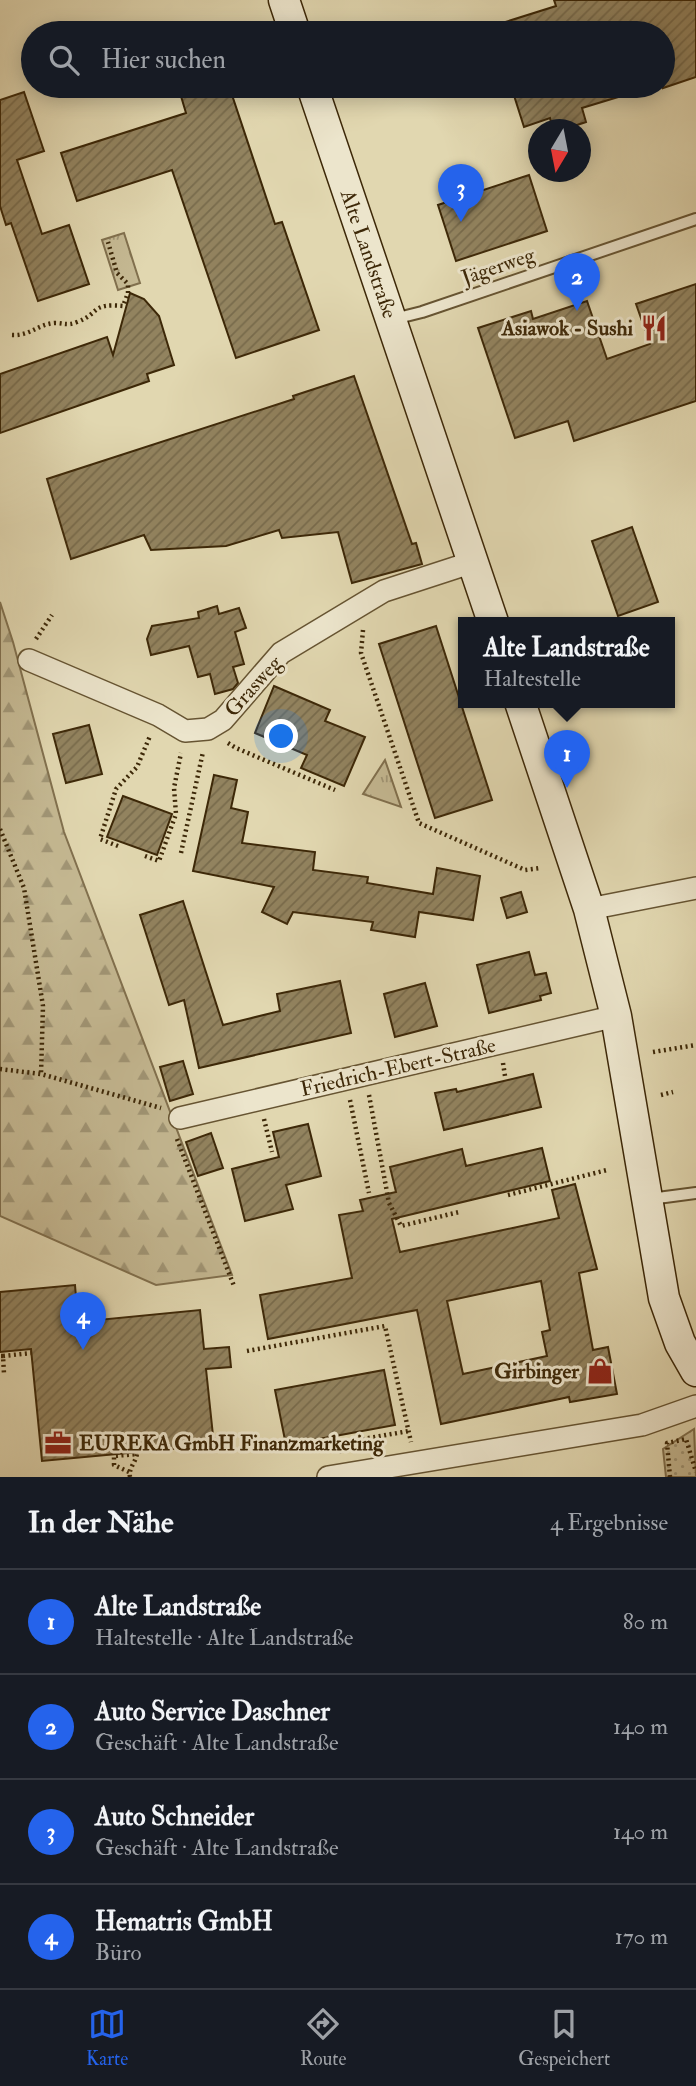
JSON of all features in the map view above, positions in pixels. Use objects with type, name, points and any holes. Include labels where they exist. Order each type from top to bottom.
[{"type":"main road","points":[[284,0],[291,21]]},
{"type":"main road","name":"Alte Landstraße","points":[[316,98],[491,617]]},
{"type":"main road","points":[[522,708],[589,909],[616,1016],[664,1298],[680,1343],[696,1371]]},
{"type":"street","name":"Grasweg","points":[[185,731],[208,729],[223,720],[281,653],[384,591],[473,562]]},
{"type":"street","points":[[29,654],[158,715],[185,731]]},
{"type":"street","points":[[589,909],[696,888]]},
{"type":"street","name":"Friedrich-Ebert-Straße","points":[[183,1122],[260,1100],[616,1016]]},
{"type":"street","points":[[337,1476],[642,1425],[696,1406]]},
{"type":"lane","name":"Jägerweg","points":[[391,320],[422,312],[696,219]]},
{"type":"lane","points":[[646,1199],[696,1193]]},
{"type":"path","points":[[12,335],[24,336],[45,325],[79,322],[102,305],[123,306],[128,284],[117,272],[108,242]]},
{"type":"path","points":[[29,654],[52,615]]},
{"type":"path","points":[[363,629],[361,653],[419,823],[525,870],[541,868]]},
{"type":"path","points":[[118,846],[100,839],[116,789],[137,767],[158,715]]},
{"type":"path","points":[[181,853],[208,729],[236,748],[335,790]]},
{"type":"path","points":[[145,856],[159,861],[176,814],[174,788],[185,731]]},
{"type":"path","points":[[0,829],[24,888],[43,1006],[41,1074]]},
{"type":"path","points":[[653,1052],[696,1045]]},
{"type":"path","points":[[0,1069],[41,1074],[183,1122],[234,1286]]},
{"type":"path","points":[[365,1075],[389,1203],[401,1226],[459,1212]]},
{"type":"path","points":[[661,1094],[673,1092]]},
{"type":"path","points":[[260,1100],[272,1152]]},
{"type":"path","points":[[351,1103],[369,1193]]},
{"type":"path","points":[[508,1195],[607,1170]]},
{"type":"path","points":[[247,1351],[385,1326],[415,1463]]},
{"type":"path","points":[[4,1374],[1,1356],[31,1353]]},
{"type":"path","points":[[337,1476],[340,1443],[409,1431]]},
{"type":"path","points":[[670,1477],[667,1443],[686,1439],[696,1472]]},
{"type":"path","points":[[137,1452],[138,1457],[129,1474],[114,1465],[114,1456],[137,1452]]},
{"type":"green space","points":[[124,233],[140,283],[118,290],[102,240]]},
{"type":"green space","points":[[0,602],[64,832],[232,1275],[156,1285],[0,1216]]},
{"type":"green space","points":[[385,760],[401,807],[363,794]]},
{"type":"green space","points":[[694,1429],[696,1477],[666,1477],[663,1449]]},
{"type":"building","points":[[554,0],[696,0],[696,77],[675,84],[675,21],[508,21],[556,6]]},
{"type":"building","points":[[21,93],[21,98],[26,98],[44,151],[17,160],[42,234],[69,225],[89,284],[38,301],[11,223],[6,225],[0,206],[0,100]]},
{"type":"building","points":[[182,98],[233,98],[275,224],[282,222],[319,330],[236,358],[172,170],[77,201],[61,153],[186,113]]},
{"type":"building","points":[[515,98],[615,98],[582,108],[585,119],[528,119],[528,126],[524,127]]},
{"type":"building","points":[[528,175],[528,182],[531,182],[547,231],[456,261],[438,205]]},
{"type":"building","points":[[696,284],[696,401],[574,441],[568,421],[515,438],[478,328],[531,311],[533,319],[587,301],[607,359],[650,344],[636,304]]},
{"type":"building","points":[[130,293],[144,299],[159,316],[174,365],[147,374],[149,381],[0,433],[0,374],[107,337],[113,355]]},
{"type":"building","points":[[354,376],[412,544],[416,543],[422,564],[352,583],[338,532],[282,538],[279,530],[226,546],[151,550],[144,535],[71,559],[47,479],[294,399],[293,396]]},
{"type":"building","points":[[632,527],[658,602],[618,616],[592,541]]},
{"type":"building","points":[[217,606],[219,614],[239,608],[246,628],[235,632],[244,664],[233,667],[238,683],[233,689],[215,694],[210,674],[198,677],[189,646],[151,655],[147,639],[152,626],[199,618],[198,612]]},
{"type":"building","points":[[436,626],[458,694],[458,708],[462,708],[492,800],[435,818],[379,644]]},
{"type":"building","points":[[274,686],[330,710],[325,721],[365,737],[344,786],[301,768],[307,755],[255,733]]},
{"type":"building","points":[[89,725],[102,774],[66,783],[53,734]]},
{"type":"building","points":[[214,775],[237,780],[231,808],[248,812],[242,843],[315,852],[313,870],[368,877],[367,883],[433,894],[437,868],[480,876],[473,920],[419,912],[415,937],[371,930],[373,922],[293,912],[287,924],[262,912],[274,887],[193,871]]},
{"type":"building","points":[[123,796],[172,814],[157,855],[107,837]]},
{"type":"building","points":[[521,892],[527,912],[507,918],[501,898]]},
{"type":"building","points":[[183,901],[223,1025],[280,1011],[277,994],[340,981],[351,1033],[199,1068],[184,1000],[169,1005],[140,915]]},
{"type":"building","points":[[529,952],[535,975],[546,973],[551,993],[540,996],[541,1000],[489,1013],[477,965]]},
{"type":"building","points":[[425,983],[437,1026],[395,1037],[384,994]]},
{"type":"building","points":[[183,1061],[193,1094],[170,1101],[160,1067]]},
{"type":"building","points":[[533,1074],[541,1107],[444,1130],[435,1093],[456,1089],[457,1092]]},
{"type":"building","points":[[308,1124],[321,1176],[286,1185],[293,1209],[245,1221],[232,1169],[279,1157],[273,1132]]},
{"type":"building","points":[[211,1133],[223,1168],[198,1176],[186,1142]]},
{"type":"building","points":[[542,1148],[550,1181],[392,1219],[400,1252],[559,1218],[552,1190],[575,1184],[597,1269],[579,1273],[593,1350],[608,1347],[617,1394],[570,1402],[569,1397],[441,1424],[417,1310],[268,1339],[260,1295],[352,1278],[339,1215],[363,1211],[360,1200],[396,1192],[390,1167],[462,1149],[466,1166]],"holes":[[[541,1281],[550,1330],[542,1332],[547,1356],[463,1374],[447,1301]]]},
{"type":"building","points":[[75,1285],[78,1322],[200,1310],[204,1349],[229,1347],[231,1367],[206,1369],[214,1445],[42,1461],[31,1349],[0,1352],[0,1292]]},
{"type":"building","points":[[384,1370],[395,1425],[286,1445],[275,1390]]},
{"type":"place","name":"Auto Schneider","points":[[461,222]]},
{"type":"place","name":"Auto Service Daschner","points":[[577,311]]},
{"type":"place","name":"Asiawok - Sushi","points":[[654,328]]},
{"type":"place","name":"Alte Landstraße","points":[[567,788]]},
{"type":"place","name":"Hematris GmbH","points":[[83,1350]]},
{"type":"place","name":"Girbinger","points":[[600,1371]]},
{"type":"place","name":"EUREKA GmbH Finanzmarketing","points":[[58,1443]]}]
